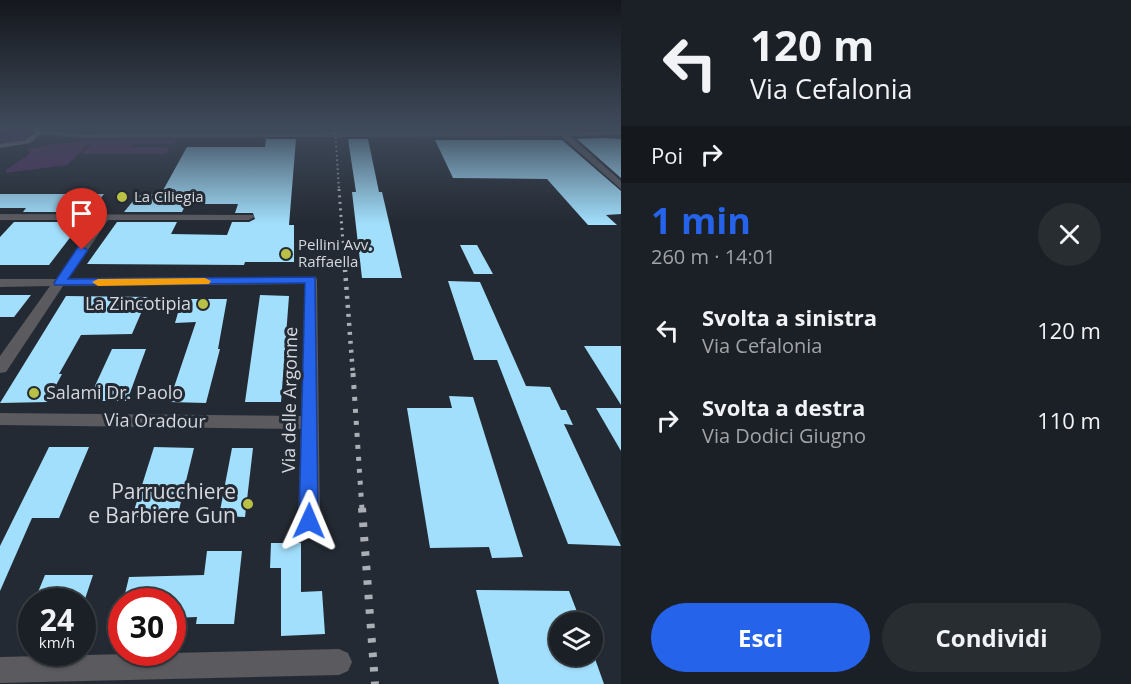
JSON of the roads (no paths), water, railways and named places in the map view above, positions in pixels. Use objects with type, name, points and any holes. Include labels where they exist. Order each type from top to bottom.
[{"type":"street","points":[[592,160],[621,186]]},
{"type":"street","points":[[0,217],[249,217]]},
{"type":"street","points":[[0,368],[105,217]]},
{"type":"street","name":"Via delle Argonne","points":[[59,283],[311,280],[309,521]]},
{"type":"street","points":[[0,283],[59,283]]},
{"type":"street","name":"Via Oradour","points":[[0,419],[310,423]]},
{"type":"street","points":[[0,670],[339,662]]},
{"type":"railway","points":[[337,160],[339,190]]},
{"type":"railway","points":[[339,189],[345,271]]},
{"type":"railway","points":[[345,269],[353,375]]},
{"type":"railway","points":[[353,373],[362,510]]},
{"type":"railway","points":[[362,508],[375,684]]},
{"type":"place","name":"La Ciliegia","points":[[122,197]]},
{"type":"place","name":"Pellini Avv. Raffaella","points":[[286,254]]},
{"type":"place","name":"La Zincotipia","points":[[203,304]]},
{"type":"place","name":"Salami Dr. Paolo","points":[[34,393]]},
{"type":"place","name":"Parrucchiere e Barbiere Gun","points":[[248,504]]}]
